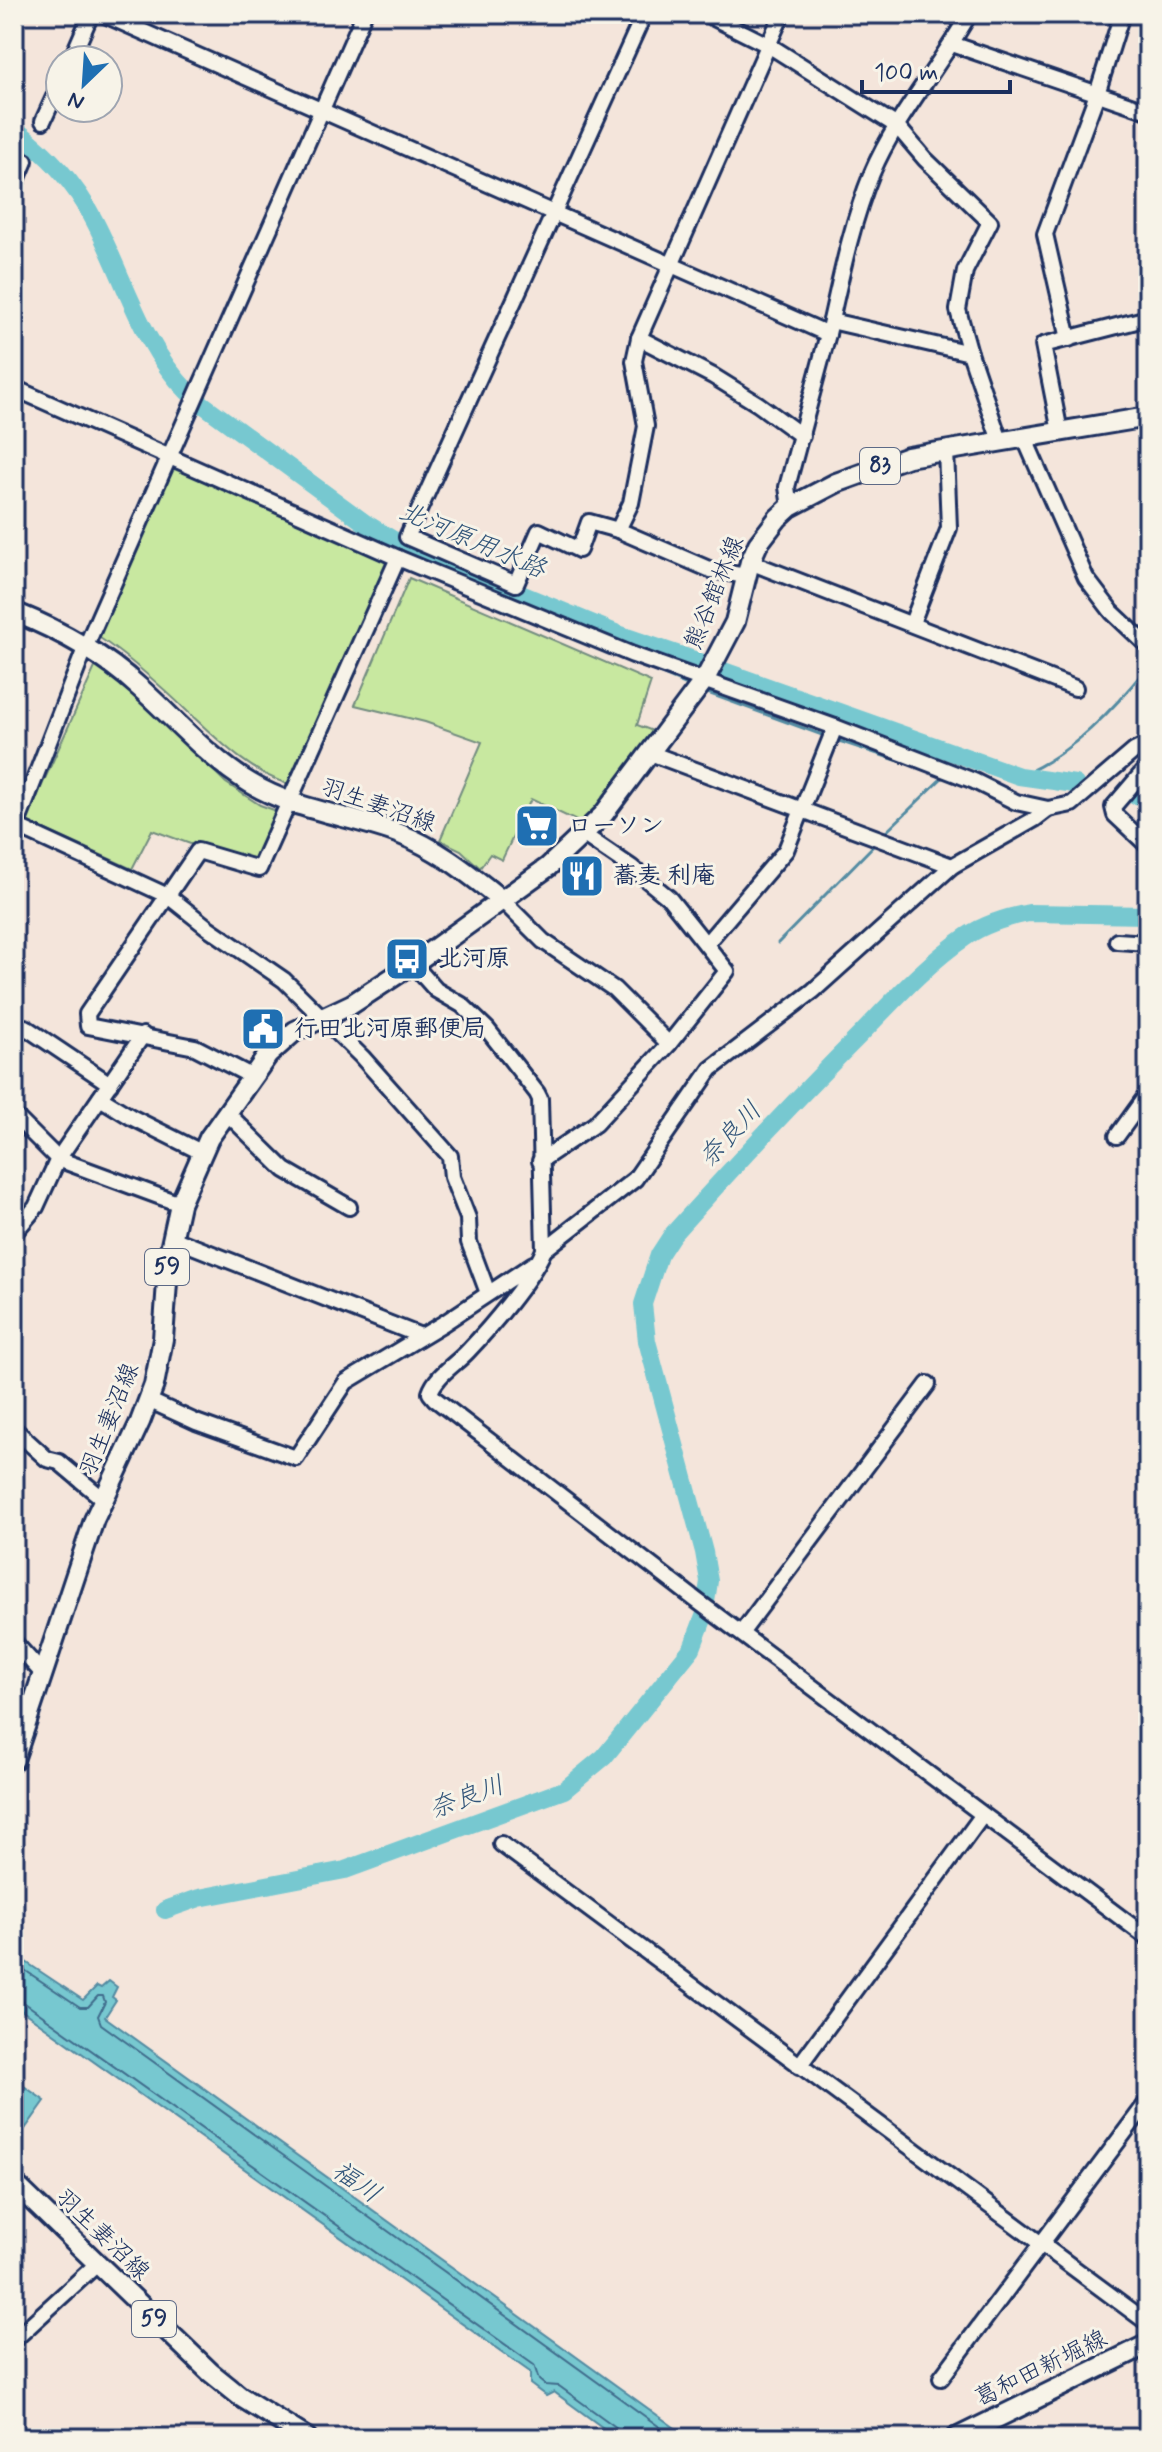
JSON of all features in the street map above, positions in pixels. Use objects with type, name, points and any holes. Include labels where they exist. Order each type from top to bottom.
[{"type":"main road","name":"熊谷館林線","points":[[502,900],[548,867],[584,835],[622,792],[710,671],[735,622],[748,569],[768,529],[790,507],[859,473],[908,457],[1148,417]]},
{"type":"main road","name":"羽生妻沼線","points":[[14,612],[86,646],[137,684],[226,767],[267,793],[290,803],[417,841],[447,858],[502,900],[359,1000],[283,1040],[251,1076],[201,1152],[180,1204],[172,1238],[160,1357],[148,1400],[103,1499],[78,1564],[14,1760]]},
{"type":"main road","name":"羽生妻沼線","points":[[14,2183],[224,2384],[286,2433],[307,2438]]},
{"type":"main road","name":"葛和田新堀線","points":[[956,2438],[1148,2344]]},
{"type":"street","points":[[78,44],[91,14]]},
{"type":"street","points":[[103,14],[671,267],[829,328],[970,353]]},
{"type":"street","points":[[364,14],[86,646],[15,828],[168,896],[284,980],[324,1017],[450,1156],[452,1177],[468,1218],[469,1242],[488,1293]]},
{"type":"street","points":[[644,14],[407,537],[516,584],[539,531],[579,550],[589,522],[618,530],[711,570],[748,569],[912,623],[1075,688]]},
{"type":"street","points":[[706,14],[770,46],[897,126],[925,159],[990,222],[965,271],[958,310],[1000,441]]},
{"type":"street","points":[[618,530],[631,503],[646,426],[634,361],[639,338],[782,14]]},
{"type":"street","points":[[790,507],[787,487],[858,212],[873,171],[897,126],[969,14]]},
{"type":"street","points":[[1069,339],[1045,234],[1097,94],[1122,14]]},
{"type":"street","points":[[952,44],[1148,111]]},
{"type":"street","points":[[14,187],[25,161]]},
{"type":"street","points":[[1060,432],[1043,345],[1148,318]]},
{"type":"street","points":[[639,338],[713,376],[802,436]]},
{"type":"street","points":[[14,388],[398,558],[633,655],[710,671],[835,727],[974,781],[1016,802],[1048,809],[1072,804],[1134,751],[1148,744]]},
{"type":"street","points":[[1024,437],[1086,578],[1112,612],[1148,646]]},
{"type":"street","points":[[912,623],[949,528],[946,450]]},
{"type":"street","points":[[251,1076],[195,1047],[88,1026],[87,1014],[198,851],[259,869],[398,558]]},
{"type":"street","points":[[706,944],[786,850],[835,727]]},
{"type":"street","points":[[650,753],[952,866]]},
{"type":"street","points":[[1148,766],[1113,807],[1115,815],[1148,846]]},
{"type":"street","points":[[148,1400],[196,1422],[296,1458],[346,1382],[488,1293],[542,1255],[635,1179],[711,1069],[813,991],[952,866],[1048,809]]},
{"type":"street","points":[[540,1161],[595,1124],[669,1044],[727,971],[669,898],[584,835]]},
{"type":"street","points":[[502,900],[543,941],[614,989],[669,1044]]},
{"type":"street","points":[[1117,941],[1148,943]]},
{"type":"street","points":[[413,964],[436,990],[462,1005],[487,1029],[540,1099],[542,1255],[468,1351],[433,1383],[430,1393],[722,1620],[1148,1938]]},
{"type":"street","points":[[14,1039],[25,1027],[110,1084]]},
{"type":"street","points":[[14,1233],[36,1207],[58,1159],[143,1035]]},
{"type":"street","points":[[1117,1136],[1148,1093]]},
{"type":"street","points":[[100,1098],[201,1152]]},
{"type":"street","points":[[226,1112],[285,1170],[349,1207]]},
{"type":"street","points":[[14,1115],[58,1159],[180,1204]]},
{"type":"street","points":[[172,1238],[421,1336]]},
{"type":"street","points":[[742,1632],[928,1384]]},
{"type":"street","points":[[14,1429],[47,1459],[59,1462],[103,1499]]},
{"type":"street","points":[[14,1642],[43,1674]]},
{"type":"street","points":[[799,2066],[982,1816]]},
{"type":"street","points":[[501,1844],[1148,2323]]},
{"type":"street","points":[[941,2378],[1148,2101]]},
{"type":"street","points":[[14,2340],[97,2264]]},
{"type":"green space","points":[[170,464],[390,561],[288,784],[234,754],[144,672],[97,636]]},
{"type":"green space","points":[[409,578],[651,682],[637,725],[658,733],[587,826],[531,799],[502,860],[490,854],[480,868],[461,850],[440,840],[482,742],[425,722],[355,705]]},
{"type":"green space","points":[[96,665],[137,696],[226,783],[260,805],[288,815],[268,866],[259,869],[152,830],[132,869],[26,821]]},
{"type":"water","points":[[14,1954],[83,2000],[97,1986],[101,1988],[109,1981],[117,1987],[112,1997],[116,2000],[105,2017],[689,2438],[617,2438],[554,2392],[546,2396],[530,2384],[530,2372],[14,2005]]},
{"type":"water","points":[[14,2079],[45,2101],[25,2129],[14,2121]]},
{"type":"waterway","name":"北河原用水路","points":[[14,128],[49,159],[78,193],[105,242],[146,332],[188,392]]},
{"type":"waterway","name":"北河原用水路","points":[[201,403],[365,523],[400,544],[618,634],[703,663]]},
{"type":"waterway","points":[[531,620],[546,627]]},
{"type":"waterway","points":[[631,661],[690,686]]},
{"type":"waterway","points":[[1019,776],[1074,743],[1121,698],[1148,666]]},
{"type":"waterway","name":"北河原用水路","points":[[718,669],[1019,776],[1075,784]]},
{"type":"waterway","points":[[705,692],[825,736]]},
{"type":"waterway","points":[[836,740],[944,776],[884,834]]},
{"type":"waterway","name":"北河原用水路","points":[[1130,794],[1148,797]]},
{"type":"waterway","points":[[778,943],[876,843]]},
{"type":"waterway","name":"奈良川","points":[[706,1602],[709,1581],[704,1552],[647,1341],[643,1304],[659,1255],[672,1235],[812,1084],[911,983],[967,936],[997,922],[1029,913],[1148,915]]},
{"type":"waterway","name":"奈良川","points":[[165,1910],[199,1898],[345,1870],[564,1790],[604,1757],[692,1648],[705,1614]]},
{"type":"place","name":"ローソン","points":[[537,826]]},
{"type":"place","name":"蕎麦 利庵","points":[[582,876]]},
{"type":"place","name":"北河原","points":[[407,959]]},
{"type":"place","name":"行田北河原郵便局","points":[[263,1029]]},
{"type":"water label","name":"福川","points":[[356,2183]]}]
